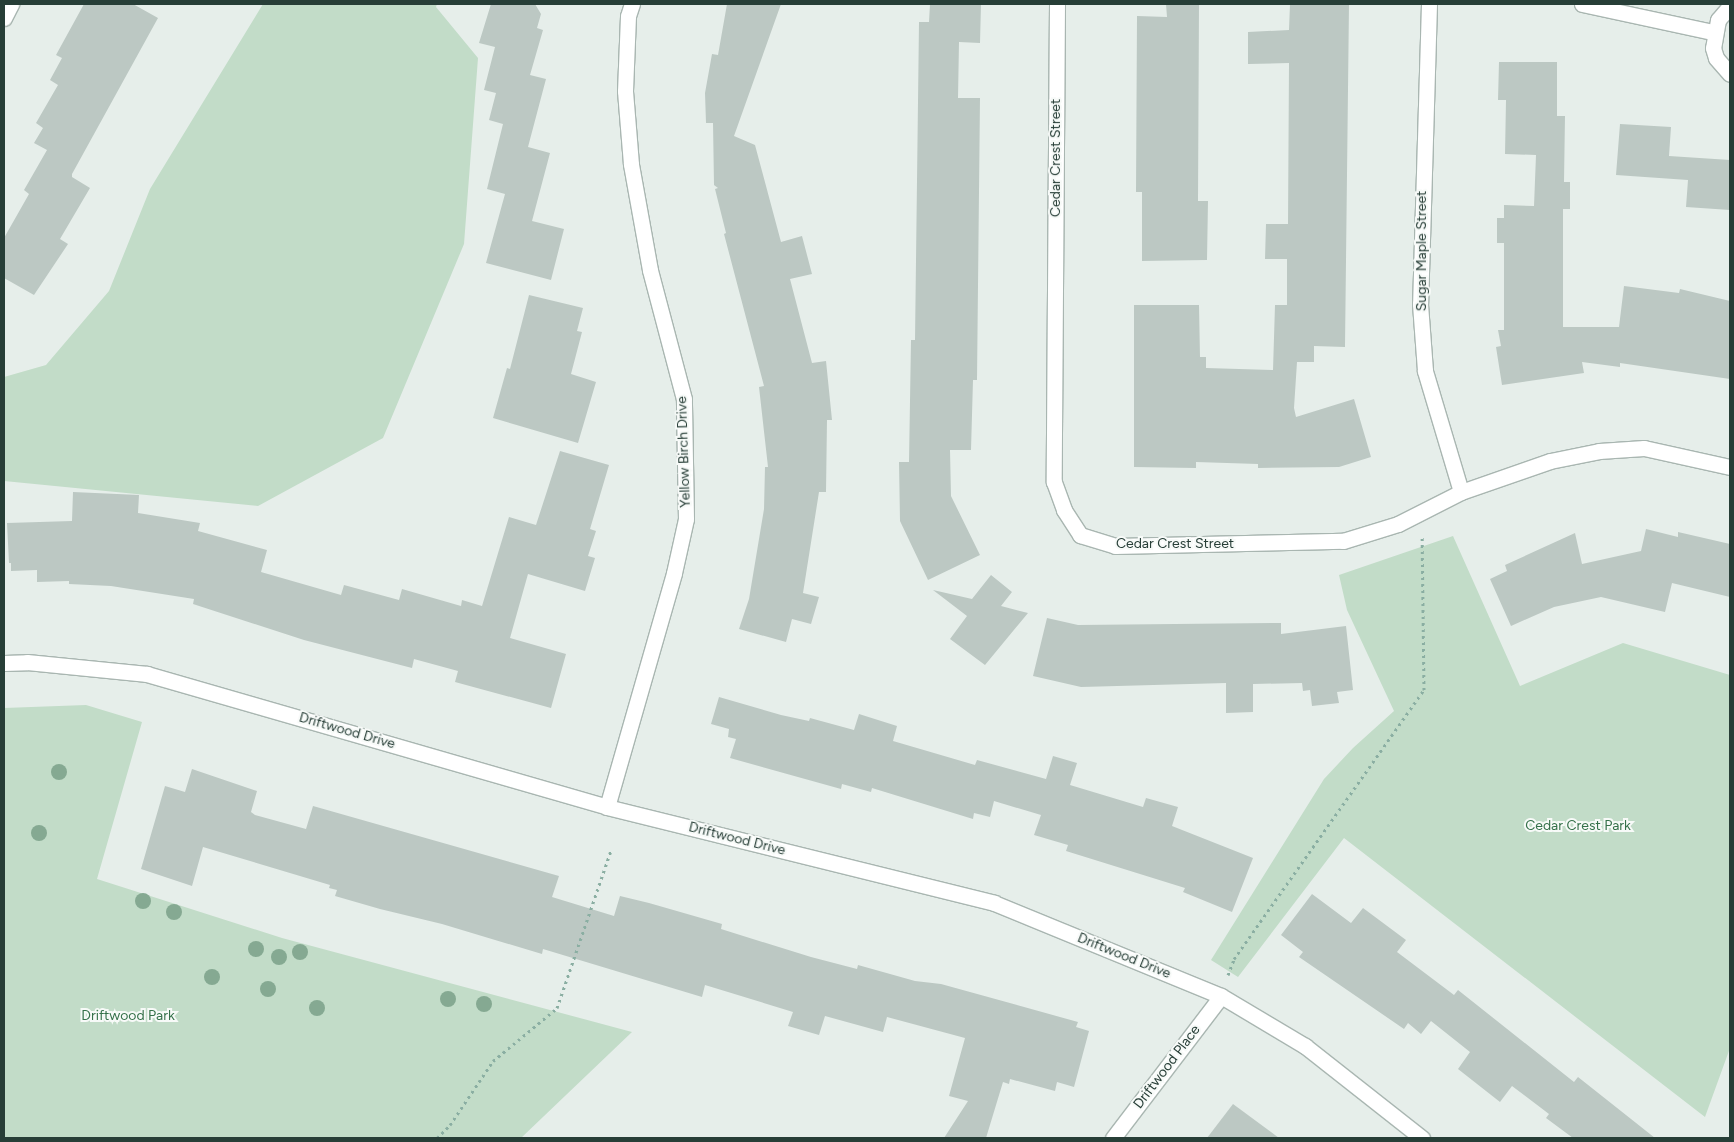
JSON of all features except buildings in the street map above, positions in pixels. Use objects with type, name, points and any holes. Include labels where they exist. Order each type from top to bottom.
[{"type":"street","points":[[4,18],[11,4]]},
{"type":"street","name":"Yellow Birch Drive","points":[[607,807],[674,573],[686,519],[684,398],[650,270],[631,164],[626,91],[628,16],[632,4]]},
{"type":"street","name":"Cedar Crest Street","points":[[1057,4],[1054,482],[1064,510],[1080,535],[1115,546],[1343,541],[1398,524],[1461,492],[1550,461],[1599,451],[1644,448],[1730,467]]},
{"type":"street","name":"Sugar Maple Street","points":[[1429,4],[1420,304],[1425,371],[1461,492]]},
{"type":"street","points":[[1582,4],[1714,32]]},
{"type":"street","points":[[1730,6],[1718,20],[1714,32],[1716,58],[1730,74]]},
{"type":"street","name":"Driftwood Drive","points":[[4,663],[27,662],[148,674],[607,807],[994,903],[1221,996],[1305,1046],[1422,1138]]},
{"type":"street","name":"Driftwood Place","points":[[1113,1138],[1221,996]]},
{"type":"path","points":[[1221,996],[1234,959],[1424,690],[1422,537]]},
{"type":"path","points":[[437,1138],[450,1125],[493,1061],[557,1008],[610,850]]},
{"type":"green space","points":[[263,4],[437,4],[436,7],[478,58],[464,244],[383,438],[258,506],[4,481],[4,377],[46,365],[109,291],[150,189]]},
{"type":"green space","name":"Cedar Crest Park","points":[[1453,536],[1520,686],[1623,643],[1730,675],[1730,1048],[1705,1117],[1344,838],[1238,977],[1211,960],[1324,779],[1353,748],[1394,711],[1347,610],[1339,575]]},
{"type":"green space","name":"Driftwood Park","points":[[86,705],[142,722],[97,879],[282,938],[632,1032],[521,1138],[4,1138],[4,708]]}]
